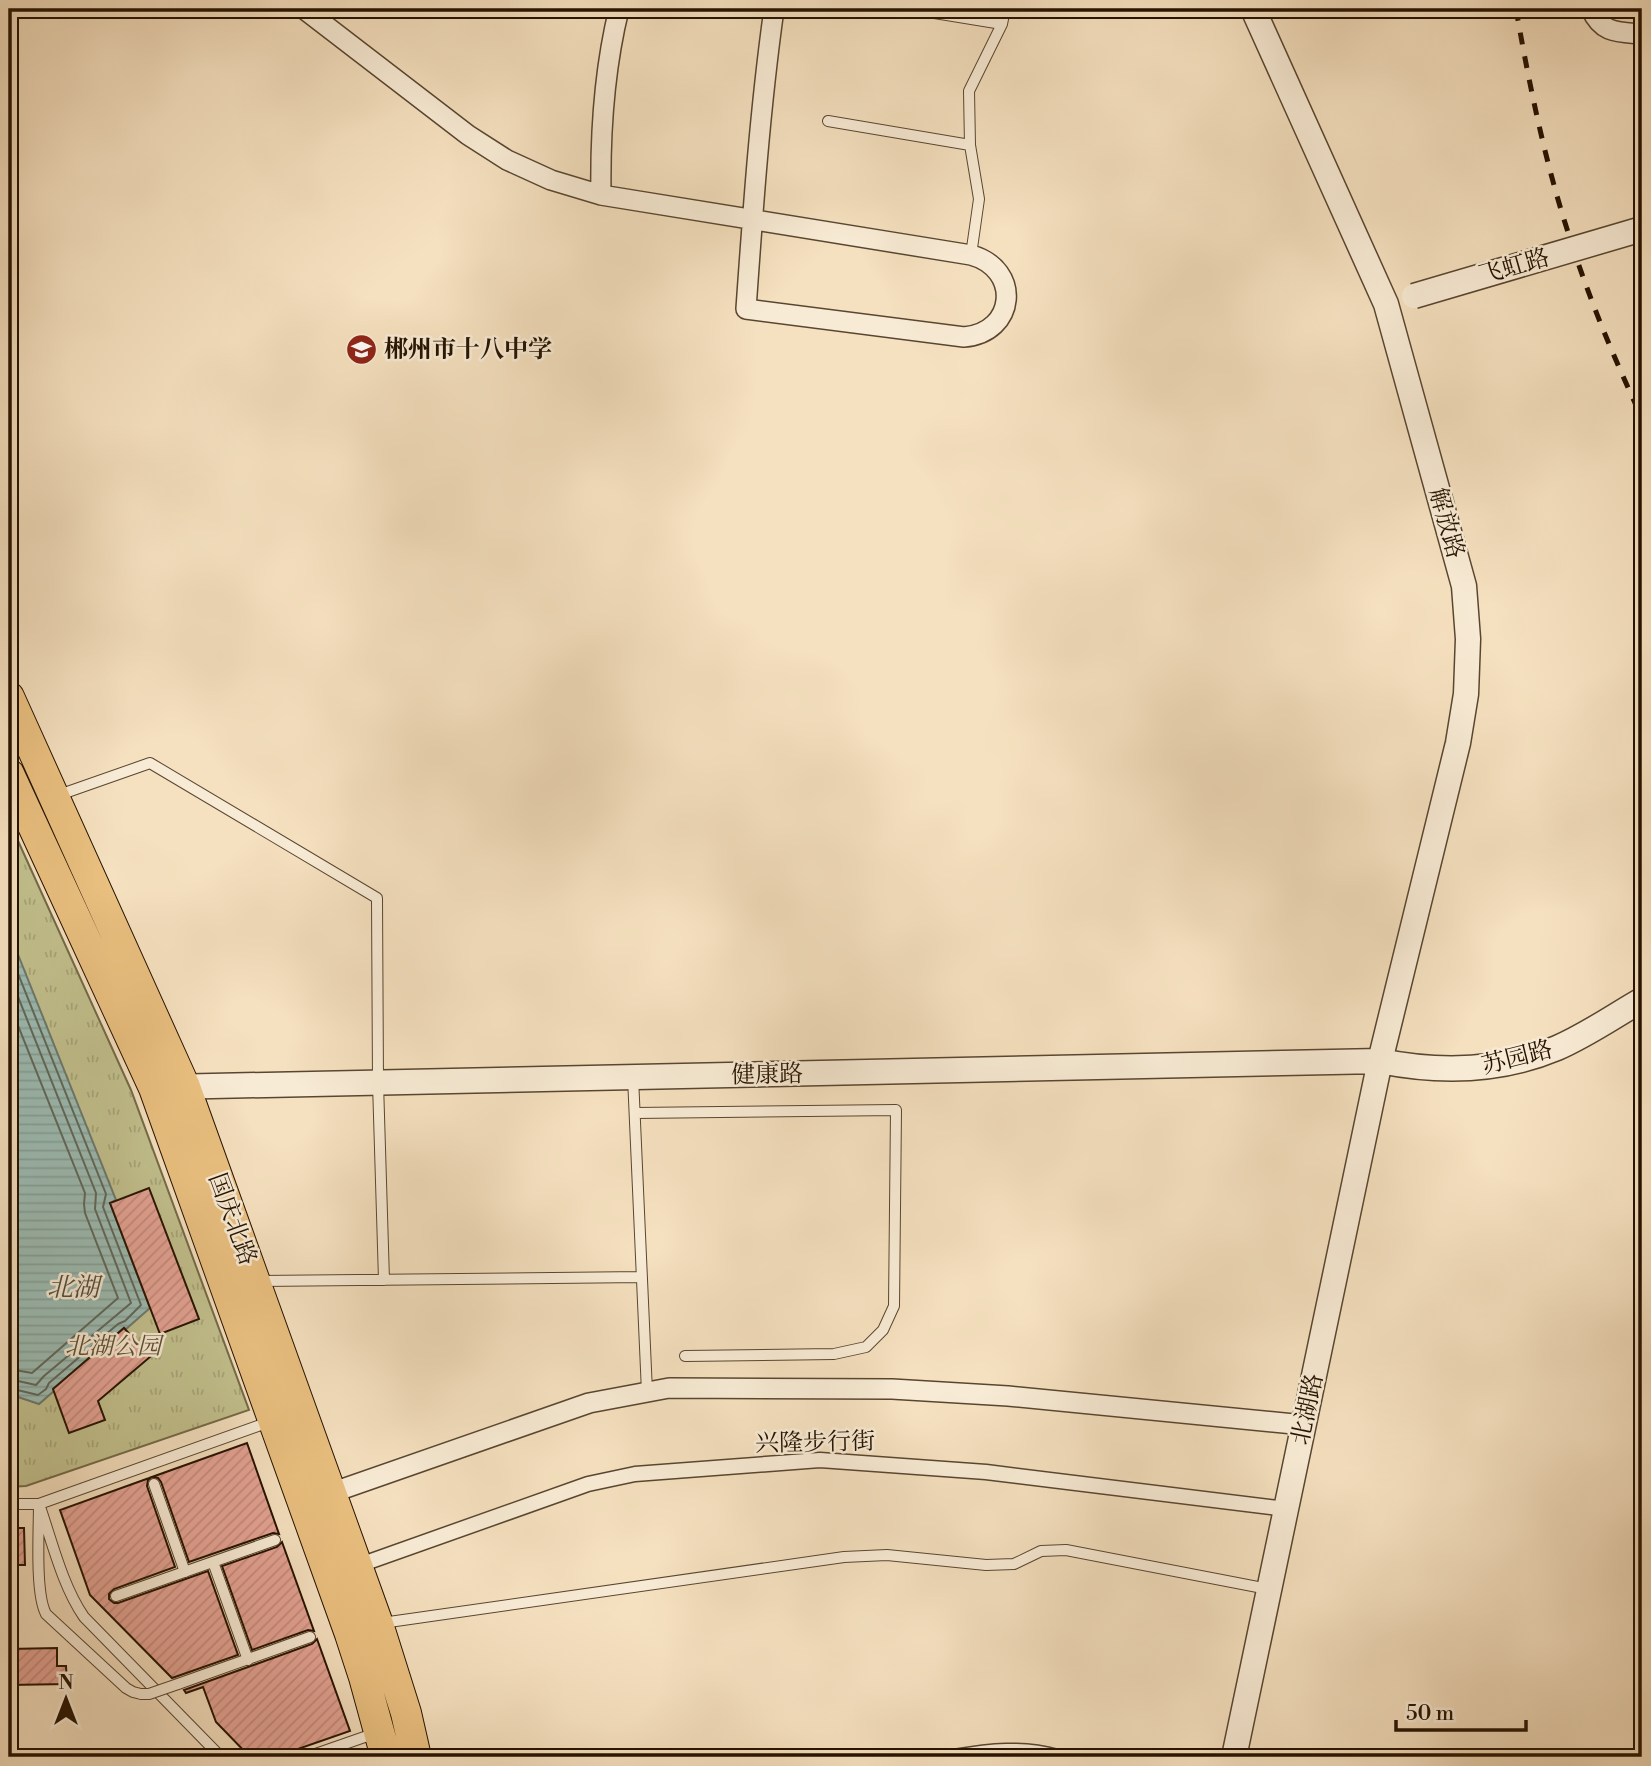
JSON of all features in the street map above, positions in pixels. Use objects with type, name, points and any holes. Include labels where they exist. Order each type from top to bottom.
[{"type":"main road","name":"国庆北路","points":[[9,696],[185,1087],[378,1624],[406,1713],[416,1757]]},
{"type":"main road","name":"国庆北路","points":[[9,774],[153,1088],[353,1644],[383,1744]]},
{"type":"street","points":[[304,9],[487,148],[540,175],[601,195],[752,220],[971,255],[987,261],[1004,281],[1007,298],[1002,315],[982,334],[964,337],[746,309],[752,220],[764,81],[774,9]]},
{"type":"street","points":[[601,195],[602,120],[610,49],[619,9]]},
{"type":"street","name":"解放路","points":[[1253,9],[1386,304],[1464,586],[1468,639],[1465,694],[1458,743],[1380,1061]]},
{"type":"street","points":[[1591,9],[1602,26],[1611,30],[1642,34]]},
{"type":"street","name":"飞虹路","points":[[1386,304],[1642,229]]},
{"type":"street","name":"苏园路","points":[[1380,1061],[1433,1069],[1510,1063],[1556,1048],[1642,1000]]},
{"type":"street","name":"健康路","points":[[153,1088],[1380,1061]]},
{"type":"street","name":"北湖路","points":[[1234,1757],[1380,1061]]},
{"type":"street","points":[[331,1493],[589,1403],[669,1388],[892,1389],[1008,1396],[1304,1425]]},
{"type":"street","name":"兴隆步行街","points":[[357,1566],[589,1484],[635,1474],[820,1460],[986,1472],[1286,1509]]},
{"type":"street","points":[[954,1757],[1025,1750],[1057,1757]]},
{"type":"lane","points":[[910,9],[1002,24]]},
{"type":"lane","points":[[971,255],[979,199],[970,145],[969,91],[1002,24],[1005,9]]},
{"type":"lane","points":[[828,121],[970,145]]},
{"type":"lane","points":[[55,796],[150,764],[377,898],[378,1083],[384,1280]]},
{"type":"lane","points":[[633,1077],[647,1392]]},
{"type":"lane","points":[[635,1113],[896,1110],[894,1306],[883,1330],[866,1347],[834,1354],[685,1356]]},
{"type":"lane","points":[[255,1280],[642,1277]]},
{"type":"lane","points":[[9,1504],[39,1504],[273,1421]]},
{"type":"lane","points":[[153,1484],[185,1572]]},
{"type":"lane","points":[[39,1504],[40,1593],[43,1608],[46,1614],[126,1688],[149,1694],[310,1637]]},
{"type":"lane","points":[[39,1504],[67,1586],[84,1617],[222,1757]]},
{"type":"lane","points":[[116,1596],[275,1540]]},
{"type":"lane","points":[[378,1624],[845,1556],[887,1555],[1014,1564],[1041,1551],[1066,1550],[1270,1589]]},
{"type":"lane","points":[[213,1562],[247,1660]]},
{"type":"lane","points":[[307,1757],[383,1744]]},
{"type":"green space","name":"北湖公园","points":[[9,821],[131,1090],[249,1410],[26,1486],[9,1487]]},
{"type":"water","name":"北湖","points":[[9,932],[116,1200],[110,1203],[150,1308],[53,1389],[39,1404],[9,1394]]},
{"type":"building","points":[[149,1188],[199,1319],[160,1334],[110,1203]]},
{"type":"building","points":[[124,1328],[150,1357],[98,1401],[105,1420],[69,1433],[53,1389]]},
{"type":"building","points":[[247,1443],[279,1534],[273,1533],[189,1562],[161,1482],[152,1477]]},
{"type":"building","points":[[152,1477],[147,1486],[175,1567],[114,1589],[109,1594],[109,1599],[118,1603],[208,1571],[238,1655],[172,1678],[90,1595],[60,1510]]},
{"type":"building","points":[[9,1528],[24,1528],[25,1565],[9,1565]]},
{"type":"building","points":[[282,1542],[314,1631],[308,1630],[252,1650],[222,1566],[277,1547]]},
{"type":"building","points":[[317,1639],[350,1731],[275,1757],[250,1757],[216,1722],[203,1687],[186,1693],[184,1690],[312,1644]]},
{"type":"building","points":[[57,1648],[57,1666],[66,1666],[67,1684],[9,1685],[9,1649]]},
{"type":"railway","points":[[1516,9],[1538,120],[1567,229],[1601,325],[1642,418]]},
{"type":"place","name":"郴州市十八中学","points":[[361,349]]}]
